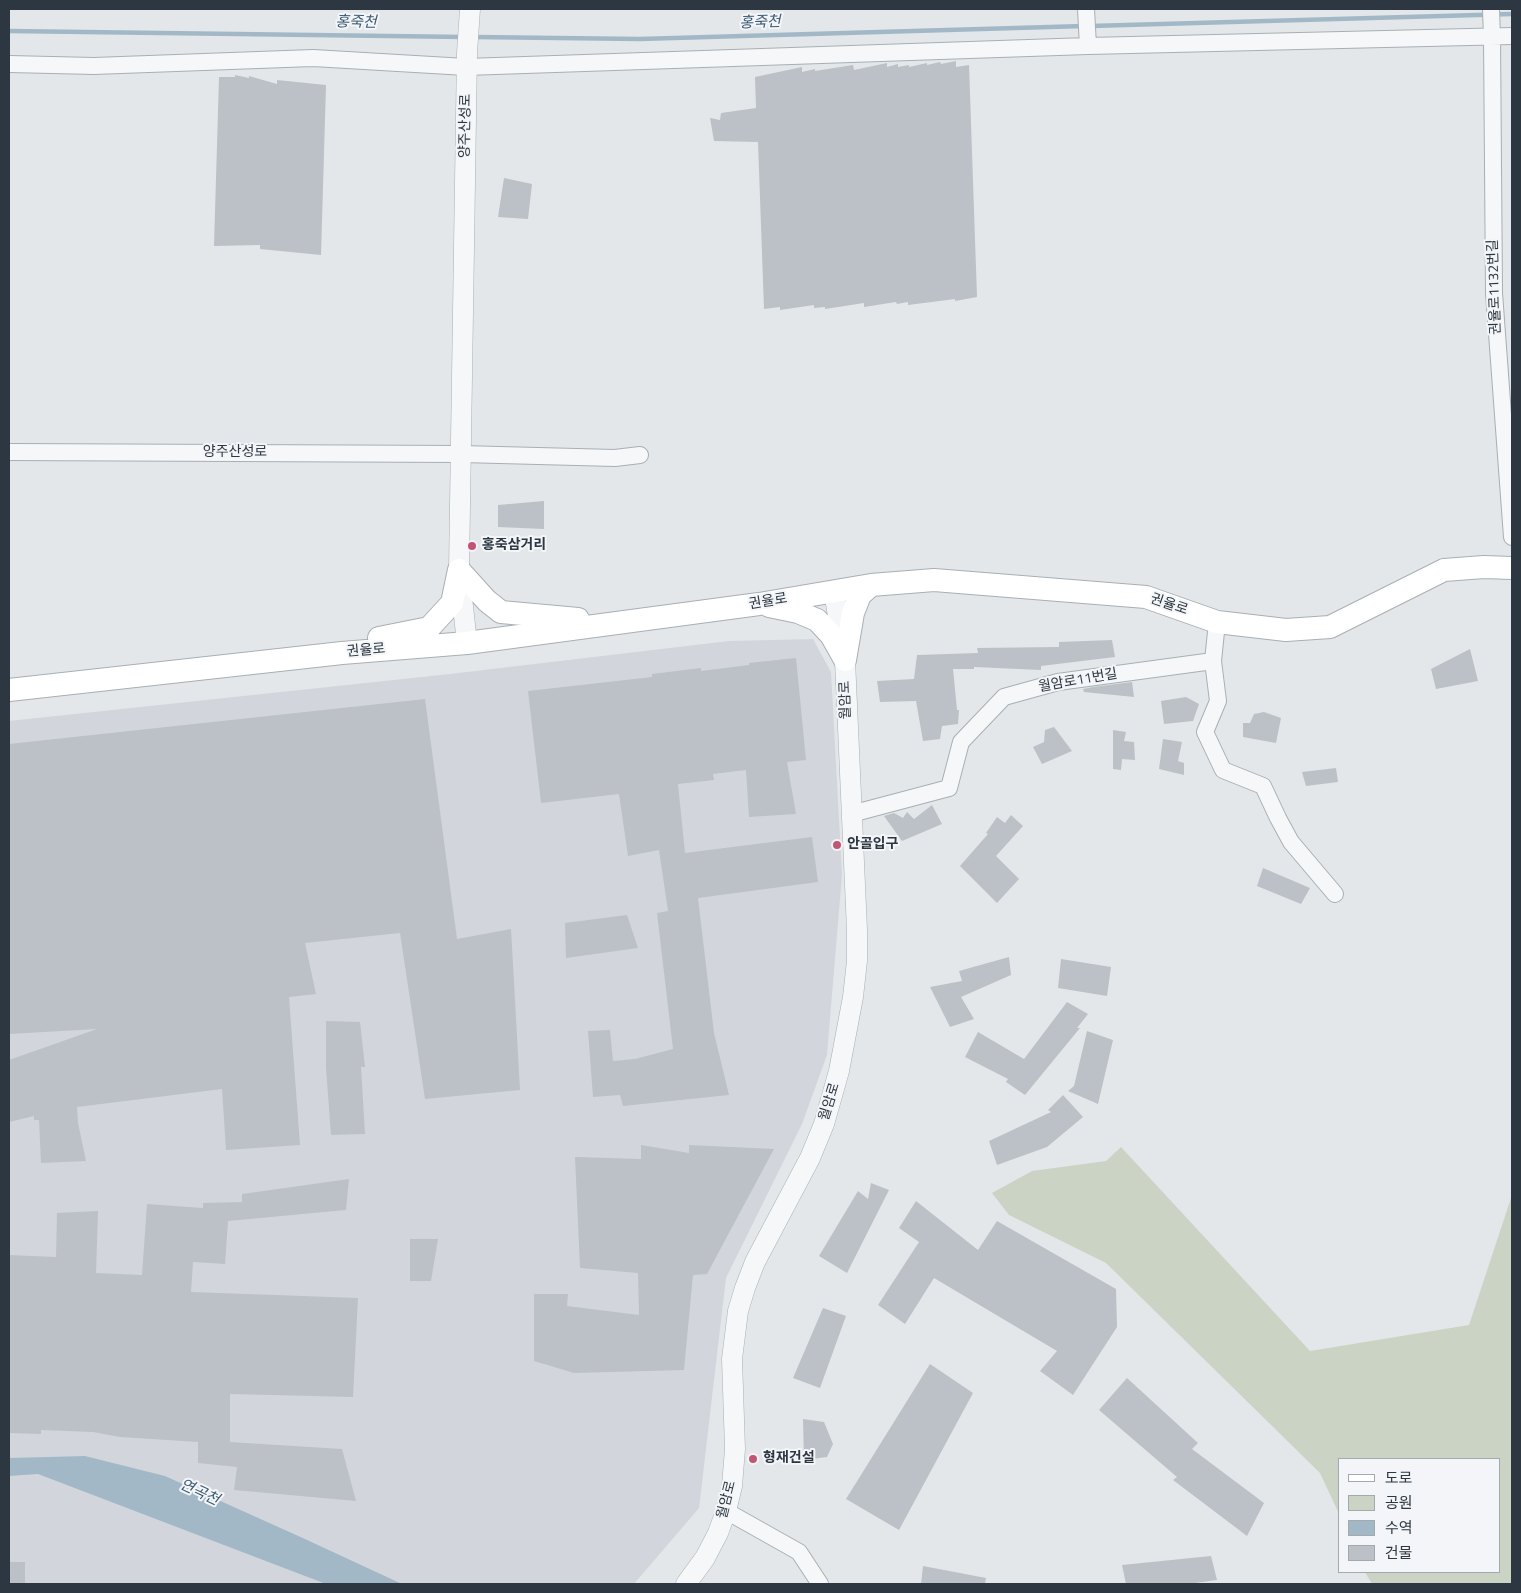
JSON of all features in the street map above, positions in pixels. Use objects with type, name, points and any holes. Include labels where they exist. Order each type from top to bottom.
[{"type":"main road","name":"권율로","points":[[9,690],[342,653],[467,643],[759,604],[870,585],[934,580],[1146,597],[1218,622],[1286,630],[1330,627],[1444,570],[1484,567],[1512,568]]},
{"type":"main road","points":[[459,570],[487,601],[501,612],[611,624]]},
{"type":"main road","points":[[342,653],[368,640],[429,628],[452,603],[459,570]]},
{"type":"main road","points":[[845,660],[853,613],[860,595],[870,585]]},
{"type":"main road","points":[[759,604],[798,612],[817,620],[831,635],[845,660]]},
{"type":"street","name":"양주산성로","points":[[467,643],[459,570],[467,60],[470,9]]},
{"type":"street","points":[[1086,9],[1088,46]]},
{"type":"street","name":"권율로1132번길","points":[[1491,9],[1494,293],[1512,537]]},
{"type":"street","points":[[9,64],[94,66],[313,58],[467,60],[1512,36]]},
{"type":"street","name":"양주산성로","points":[[9,452],[461,454]]},
{"type":"street","points":[[461,454],[615,458],[640,456]]},
{"type":"street","name":"월암로","points":[[686,1584],[705,1558],[718,1533],[732,1486],[734,1462],[732,1359],[738,1311],[755,1262],[810,1158],[824,1124],[847,1036],[857,961],[845,660],[834,591]]},
{"type":"street","points":[[1218,622],[1213,661],[1218,701],[1205,732],[1223,770],[1264,786],[1278,818],[1292,842],[1335,894]]},
{"type":"street","name":"월암로11번길","points":[[851,814],[949,788],[961,742],[1004,697],[1058,682],[1213,661]]},
{"type":"street","points":[[726,1511],[799,1552],[820,1584]]},
{"type":"shaded area","points":[[813,639],[831,672],[842,875],[827,1055],[802,1124],[726,1278],[699,1508],[634,1584],[9,1584],[9,721],[450,674],[729,641]]},
{"type":"green space","points":[[1121,1147],[1310,1351],[1469,1325],[1512,1195],[1512,1584],[1372,1584],[1366,1573],[1501,1573],[1501,1458],[1338,1458],[1338,1512],[1320,1473],[1106,1263],[1009,1215],[992,1193],[1032,1171],[1106,1161]]},
{"type":"water","name":"연곡천","points":[[85,1456],[165,1476],[402,1584],[326,1584],[38,1474],[9,1476],[9,1458]]},
{"type":"building","points":[[956,61],[956,67],[969,65],[977,297],[908,305],[908,302],[897,304],[896,302],[864,307],[864,303],[825,309],[825,307],[814,308],[814,305],[780,310],[780,307],[764,309],[758,142],[714,141],[710,118],[720,120],[721,113],[756,108],[755,77],[802,67],[802,72],[853,65],[854,70],[887,63],[887,67],[898,64],[898,67],[909,65],[909,67],[927,63],[927,65]]},
{"type":"building","points":[[235,75],[249,78],[249,76],[277,84],[277,80],[326,85],[321,255],[260,249],[260,245],[214,246],[219,77],[235,77]]},
{"type":"building","points":[[504,178],[532,184],[528,219],[498,217]]},
{"type":"building","points":[[544,501],[544,529],[498,527],[498,505]]},
{"type":"building","points":[[1112,640],[1115,657],[1041,666],[1041,670],[974,667],[974,669],[953,669],[957,710],[959,710],[958,724],[942,726],[940,739],[923,741],[916,701],[880,702],[877,681],[914,679],[917,655],[978,653],[977,648],[1059,647],[1059,642]]},
{"type":"building","points":[[1470,649],[1478,681],[1436,689],[1431,669]]},
{"type":"building","points":[[796,658],[806,760],[787,762],[796,814],[749,817],[746,770],[713,774],[714,780],[678,784],[685,853],[812,837],[818,882],[698,898],[714,1033],[729,1095],[623,1106],[620,1095],[593,1097],[588,1031],[610,1030],[613,1061],[635,1059],[673,1049],[657,913],[668,911],[659,850],[628,856],[619,794],[541,803],[528,691],[652,677],[652,674],[701,668],[701,671]]},
{"type":"building","points":[[1132,682],[1134,697],[1084,692],[1083,689],[1093,687]]},
{"type":"building","points":[[1186,697],[1199,704],[1193,721],[1164,724],[1161,701]]},
{"type":"building","points":[[425,699],[457,939],[511,929],[520,1090],[425,1099],[400,933],[305,943],[316,994],[289,997],[300,1145],[226,1150],[222,1089],[77,1107],[78,1123],[86,1161],[41,1163],[39,1120],[34,1120],[34,1116],[9,1122],[9,1060],[97,1029],[9,1034],[9,744]]},
{"type":"building","points":[[1264,712],[1281,718],[1276,743],[1243,737],[1243,723],[1250,723],[1254,714]]},
{"type":"building","points":[[1054,727],[1072,751],[1042,764],[1033,747],[1044,742],[1045,730]]},
{"type":"building","points":[[1113,730],[1126,732],[1124,741],[1134,742],[1135,760],[1122,759],[1121,770],[1113,769]]},
{"type":"building","points":[[1163,739],[1182,742],[1178,761],[1184,763],[1184,775],[1159,769]]},
{"type":"building","points":[[1336,768],[1338,782],[1306,786],[1302,772]]},
{"type":"building","points":[[932,805],[942,824],[902,841],[884,816],[894,813],[903,818],[907,812],[914,819]]},
{"type":"building","points":[[1011,815],[1023,826],[996,856],[1019,879],[997,903],[960,866],[988,834],[986,833],[997,817],[1005,823]]},
{"type":"building","points":[[1263,868],[1310,888],[1301,904],[1257,886]]},
{"type":"building","points":[[627,915],[638,948],[566,958],[565,923]]},
{"type":"building","points":[[1009,957],[1011,975],[961,997],[974,1019],[950,1027],[930,987],[962,981],[959,971]]},
{"type":"building","points":[[1061,959],[1111,967],[1107,996],[1058,988]]},
{"type":"building","points":[[1067,1002],[1088,1014],[1077,1028],[1080,1028],[1025,1095],[1006,1082],[1008,1079],[965,1057],[978,1032],[1024,1059]]},
{"type":"building","points":[[326,1021],[360,1022],[365,1067],[361,1067],[365,1134],[331,1135],[326,1068]]},
{"type":"building","points":[[1087,1031],[1113,1040],[1098,1104],[1068,1091],[1074,1086]]},
{"type":"building","points":[[1063,1095],[1083,1117],[1047,1147],[997,1165],[989,1141],[1051,1112],[1048,1110]]},
{"type":"building","points":[[641,1145],[689,1153],[689,1145],[774,1149],[707,1274],[693,1275],[684,1370],[574,1373],[534,1361],[534,1294],[568,1294],[567,1306],[639,1315],[638,1273],[580,1268],[575,1157],[641,1159]]},
{"type":"building","points":[[349,1179],[346,1210],[228,1221],[225,1264],[193,1262],[191,1292],[358,1298],[353,1397],[230,1394],[230,1442],[342,1449],[356,1501],[234,1490],[237,1467],[198,1463],[198,1442],[120,1437],[93,1432],[41,1430],[41,1434],[9,1433],[9,1255],[56,1257],[57,1213],[98,1211],[96,1273],[142,1275],[147,1204],[203,1208],[203,1203],[242,1202],[242,1194]]},
{"type":"building","points":[[871,1183],[889,1190],[847,1273],[819,1256],[858,1191],[868,1199]]},
{"type":"building","points":[[916,1201],[978,1250],[997,1221],[1116,1289],[1117,1327],[1073,1395],[1040,1371],[1057,1351],[934,1278],[905,1324],[878,1305],[919,1242],[899,1228]]},
{"type":"building","points":[[410,1239],[438,1239],[431,1281],[410,1281]]},
{"type":"building","points":[[823,1308],[846,1316],[820,1388],[793,1378]]},
{"type":"building","points":[[930,1364],[973,1393],[899,1530],[846,1499]]},
{"type":"building","points":[[1127,1378],[1198,1443],[1192,1449],[1264,1503],[1247,1536],[1173,1480],[1177,1477],[1099,1410]]},
{"type":"building","points":[[803,1419],[824,1422],[833,1444],[827,1457],[804,1460]]},
{"type":"building","points":[[1211,1556],[1217,1580],[1187,1584],[1126,1584],[1122,1565]]},
{"type":"building","points":[[9,1562],[25,1562],[25,1584],[9,1584]]},
{"type":"building","points":[[923,1566],[986,1578],[985,1584],[921,1584]]},
{"type":"waterway","name":"홍죽천","points":[[1091,26],[1512,14]]},
{"type":"waterway","name":"홍죽천","points":[[474,37],[640,39],[1084,26]]},
{"type":"waterway","name":"홍죽천","points":[[9,31],[464,37]]},
{"type":"place","name":"홍죽삼거리","points":[[472,546]]},
{"type":"place","name":"안골입구","points":[[837,845]]},
{"type":"place","name":"형재건설","points":[[753,1459]]}]
